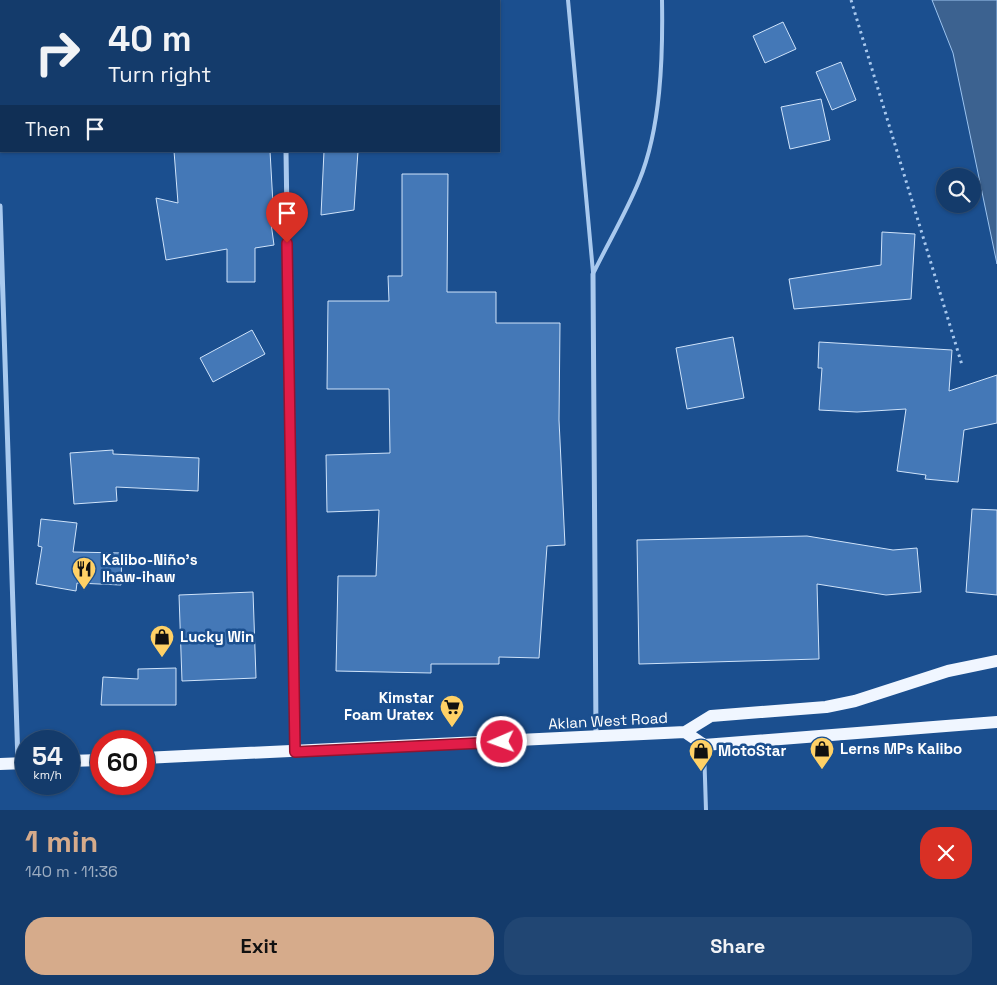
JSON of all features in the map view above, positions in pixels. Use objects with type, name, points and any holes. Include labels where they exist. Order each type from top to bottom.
[{"type":"main road","name":"Aklan West Road","points":[[155,758],[596,738],[685,732],[711,716],[826,707],[855,701],[948,671],[997,661]]},
{"type":"main road","points":[[704,745],[997,722]]},
{"type":"main road","name":"Aklan West Road","points":[[685,732],[704,745]]},
{"type":"main road","points":[[0,764],[15,763]]},
{"type":"street","points":[[286,152],[295,752]]},
{"type":"street","points":[[0,206],[21,730]]},
{"type":"street","points":[[593,274],[596,738]]},
{"type":"lane","points":[[568,0],[593,274]]},
{"type":"lane","points":[[593,274],[639,180],[654,125],[663,50],[662,0]]},
{"type":"lane","points":[[704,745],[706,810]]},
{"type":"path","points":[[851,0],[962,366]]},
{"type":"water","points":[[932,0],[997,0],[997,264],[981,187],[981,168],[977,168],[953,53]]},
{"type":"building","points":[[783,22],[796,49],[765,63],[753,36]]},
{"type":"building","points":[[841,62],[856,100],[832,110],[816,72]]},
{"type":"building","points":[[821,99],[830,140],[790,149],[781,107]]},
{"type":"building","points":[[174,152],[270,152],[274,222],[271,223],[274,245],[255,248],[255,282],[227,282],[227,249],[166,260],[156,198],[178,203]]},
{"type":"building","points":[[324,152],[358,152],[354,210],[321,215]]},
{"type":"building","points":[[402,174],[448,174],[447,292],[496,292],[496,323],[560,323],[559,420],[565,545],[547,546],[539,658],[499,657],[499,664],[431,664],[431,673],[336,671],[338,576],[376,576],[379,510],[327,512],[326,455],[390,453],[389,389],[327,389],[328,301],[389,301],[388,276],[402,276]]},
{"type":"building","points":[[882,232],[915,234],[911,299],[794,309],[789,279],[881,265]]},
{"type":"building","points":[[252,330],[265,354],[213,382],[200,358]]},
{"type":"building","points":[[733,337],[744,398],[687,409],[676,348]]},
{"type":"building","points":[[819,342],[952,350],[949,391],[997,375],[997,423],[964,430],[958,482],[925,479],[926,475],[897,471],[906,409],[857,412],[819,410],[822,368],[818,368]]},
{"type":"building","points":[[113,450],[113,454],[199,458],[198,491],[116,487],[117,501],[74,504],[70,453]]},
{"type":"building","points":[[972,509],[997,510],[997,595],[966,592]]},
{"type":"building","points":[[41,519],[77,523],[73,552],[122,553],[121,585],[77,583],[76,591],[36,584],[42,547],[38,546]]},
{"type":"building","points":[[807,536],[893,550],[917,548],[921,592],[886,595],[817,584],[819,659],[639,664],[637,540]]},
{"type":"building","points":[[253,592],[256,678],[182,681],[179,595]]},
{"type":"building","points":[[176,668],[176,705],[101,705],[103,677],[138,679],[138,669]]},
{"type":"place","name":"Kalibo-Niño's Ihaw-ihaw","points":[[84,590]]},
{"type":"place","name":"Lucky Win","points":[[162,658]]},
{"type":"place","name":"Kimstar Foam Uratex","points":[[452,728]]},
{"type":"place","name":"Lerns MPs Kalibo","points":[[822,770]]},
{"type":"place","name":"MotoStar","points":[[701,772]]},
{"type":"route","points":[[287,243],[295,752],[502,742]]}]
